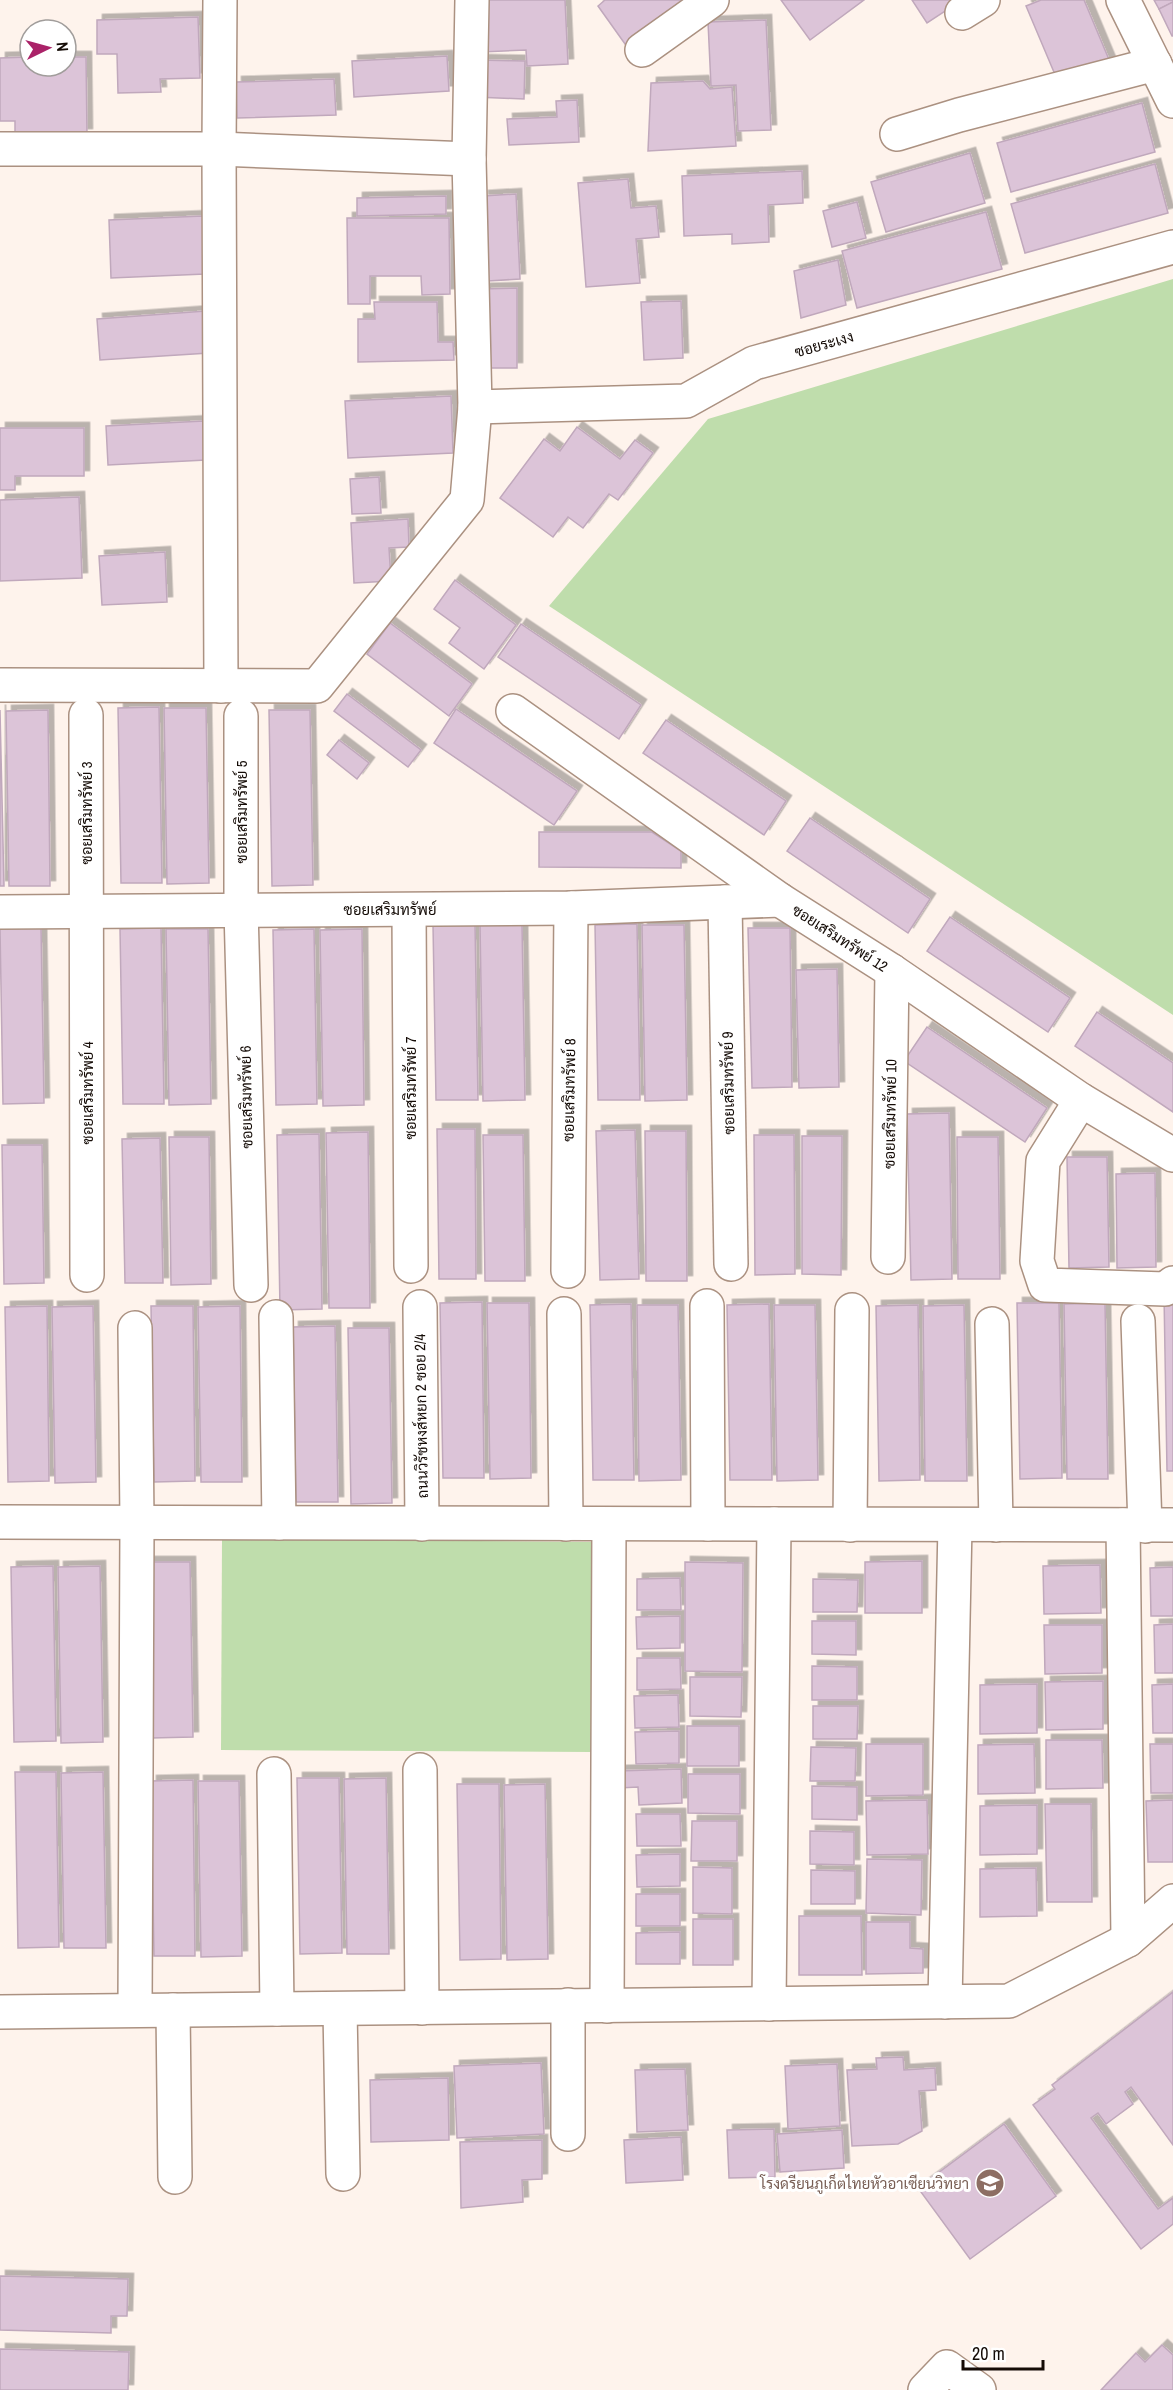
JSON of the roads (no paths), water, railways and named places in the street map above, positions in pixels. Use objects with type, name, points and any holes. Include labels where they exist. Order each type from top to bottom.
[{"type":"street","points":[[220,0],[221,686]]},
{"type":"street","points":[[0,685],[317,686],[467,500],[475,407],[469,159],[472,0]]},
{"type":"street","points":[[642,50],[712,0]]},
{"type":"street","points":[[1123,0],[1173,101]]},
{"type":"street","points":[[897,134],[959,115],[1155,64]]},
{"type":"street","points":[[0,149],[219,149],[469,159]]},
{"type":"street","name":"ซอยระเงง","points":[[475,407],[686,401],[754,363],[1173,247]]},
{"type":"street","name":"ซอยเสริมทรัพย์ 12","points":[[513,711],[780,900],[892,972],[1081,1101],[1173,1155]]},
{"type":"street","name":"ซอยเสริมทรัพย์ 3","points":[[86,715],[86,911]]},
{"type":"street","name":"ซอยเสริมทรัพย์ 5","points":[[241,716],[241,909]]},
{"type":"street","name":"ซอยเสริมทรัพย์","points":[[0,912],[571,908],[780,900]]},
{"type":"street","name":"ซอยเสริมทรัพย์ 9","points":[[725,902],[731,1264]]},
{"type":"street","name":"ซอยเสริมทรัพย์ 8","points":[[568,1271],[571,908]]},
{"type":"street","name":"ซอยเสริมทรัพย์ 6","points":[[241,909],[251,1285]]},
{"type":"street","name":"ซอยเสริมทรัพย์ 7","points":[[409,910],[411,1266]]},
{"type":"street","name":"ซอยเสริมทรัพย์ 4","points":[[86,911],[87,1275]]},
{"type":"street","name":"ซอยเสริมทรัพย์ 10","points":[[888,1257],[892,972]]},
{"type":"street","points":[[1081,1101],[1043,1161],[1036,1261],[1045,1285],[1165,1289],[1173,1283]]},
{"type":"street","points":[[707,1306],[708,1524]]},
{"type":"street","name":"ถนนวิรัชหงส์หยก 2 ซอย 2/4","points":[[420,1307],[422,1524]]},
{"type":"street","points":[[850,1525],[852,1310]]},
{"type":"street","points":[[564,1314],[566,1524]]},
{"type":"street","points":[[276,1317],[279,1523]]},
{"type":"street","points":[[1128,1940],[1147,1526],[1138,1321]]},
{"type":"street","points":[[992,1324],[996,1525]]},
{"type":"street","points":[[135,1328],[137,1521],[135,2010]]},
{"type":"street","points":[[0,1522],[1147,1526]]},
{"type":"street","points":[[607,2006],[609,1524]]},
{"type":"street","points":[[769,2004],[774,1524]]},
{"type":"street","points":[[945,2002],[955,1525]]},
{"type":"street","points":[[420,1770],[422,2008]]},
{"type":"street","points":[[274,1774],[277,2009]]},
{"type":"street","points":[[0,2012],[1009,2001],[1128,1940],[1173,1901]]},
{"type":"street","points":[[568,2005],[568,2134]]},
{"type":"street","points":[[340,2008],[343,2174]]},
{"type":"street","points":[[173,2010],[175,2177]]},
{"type":"street","points":[[926,2390],[947,2367],[970,2387]]},
{"type":"place","name":"โรงดรียนภูเก็ตไทยหัวอาเซียนวิทยา","points":[[990,2183]]}]
